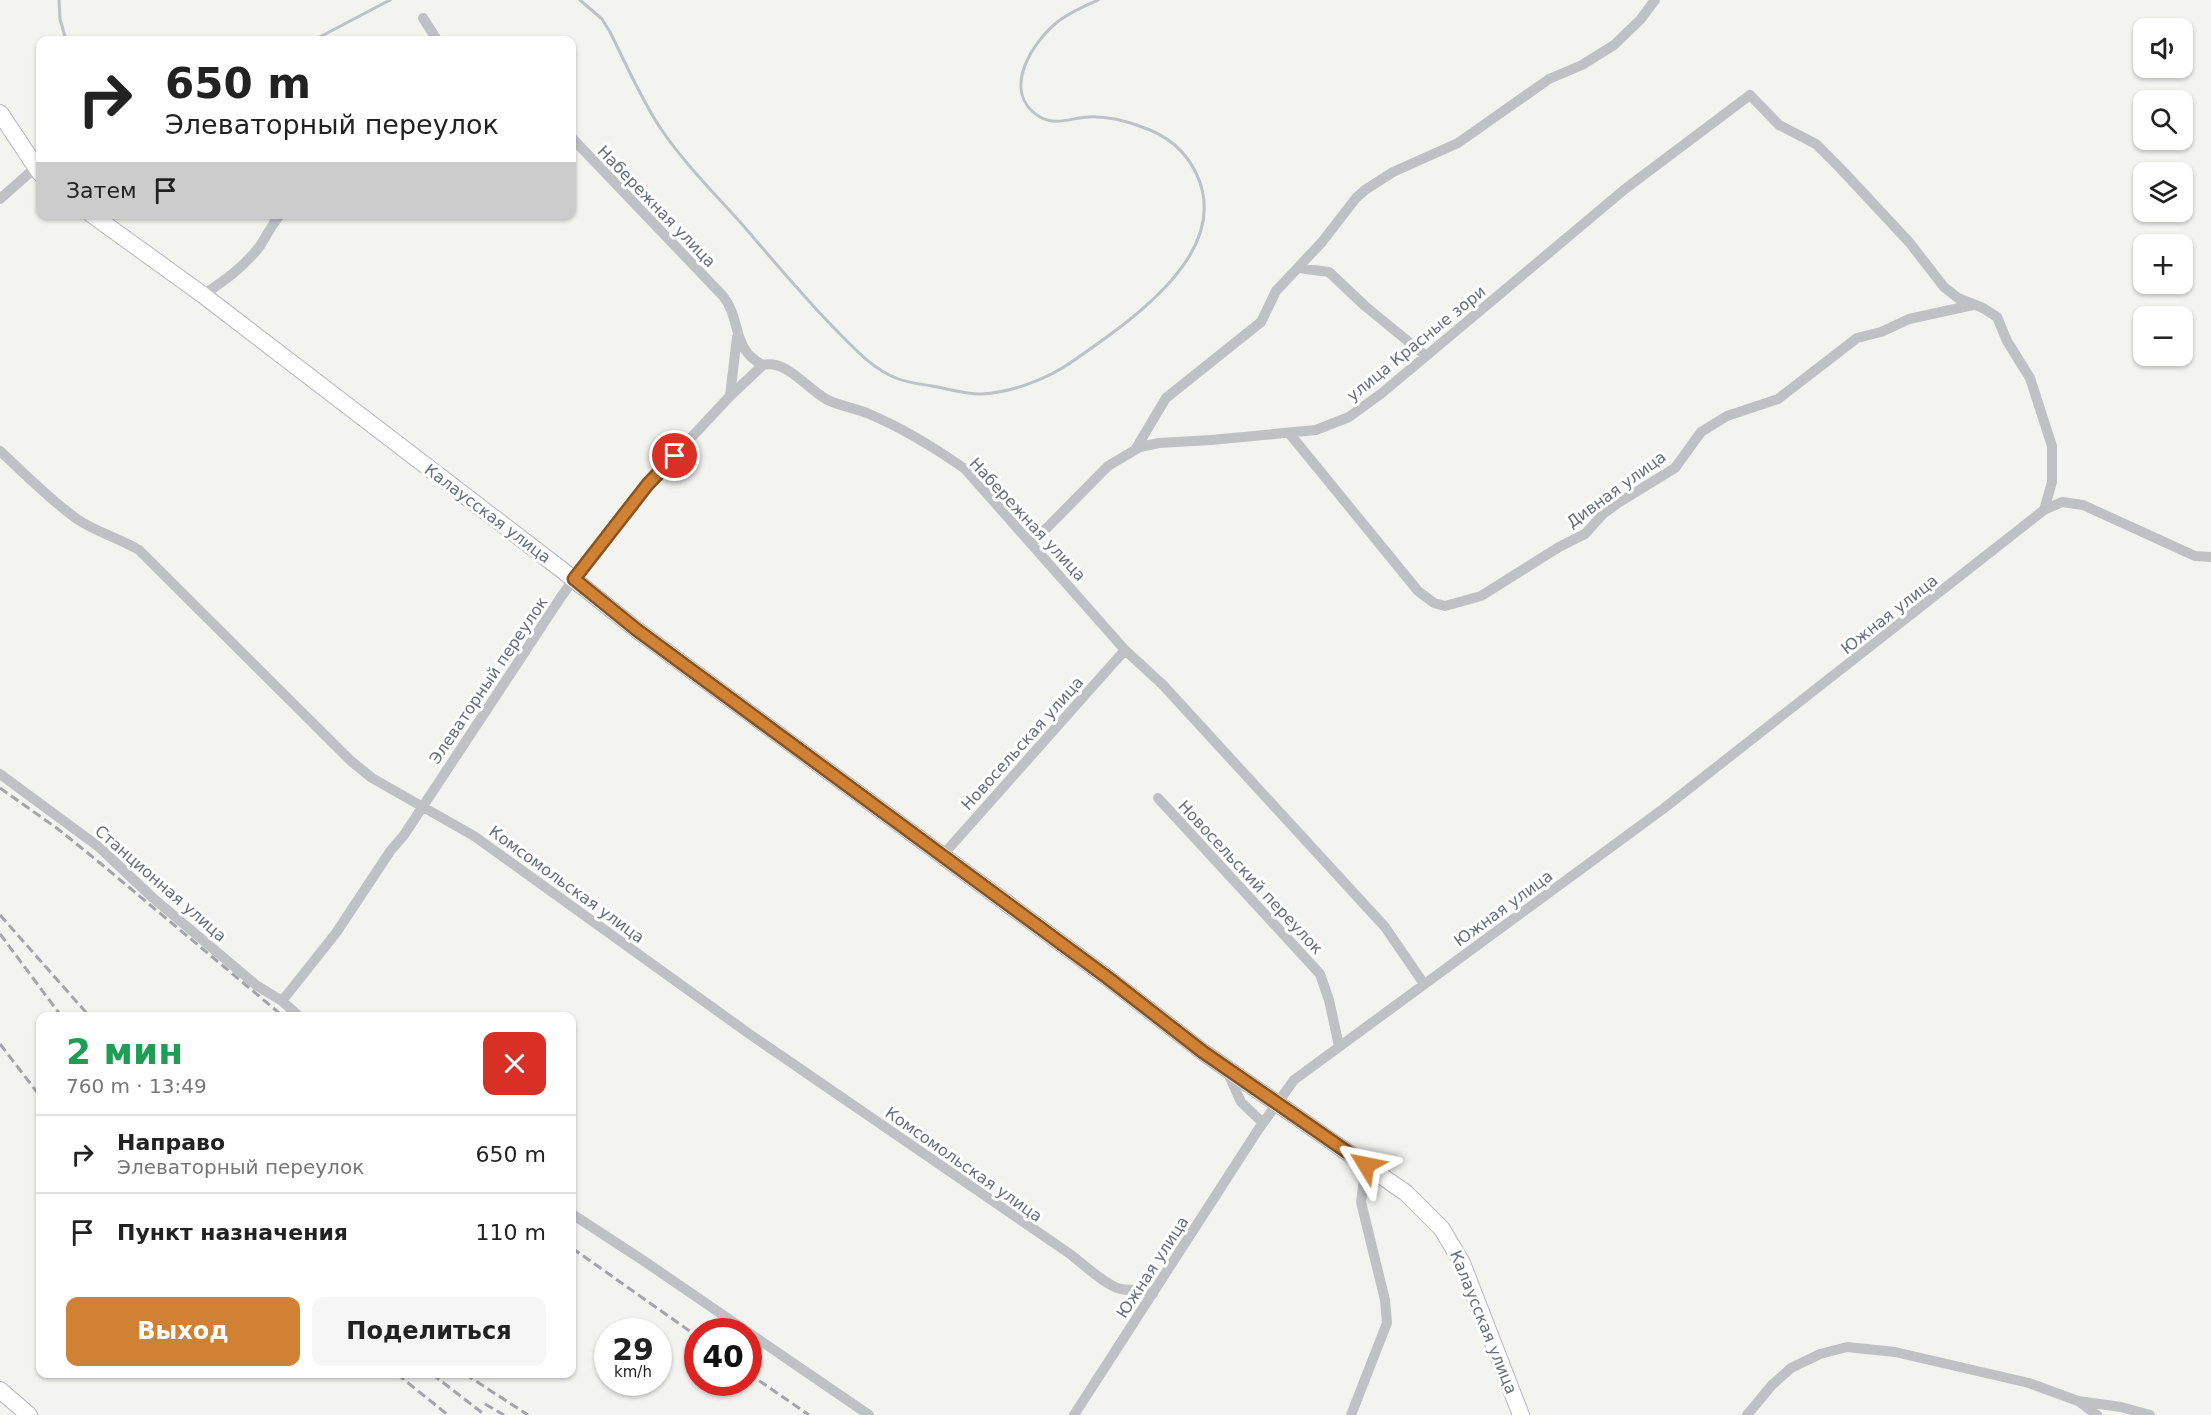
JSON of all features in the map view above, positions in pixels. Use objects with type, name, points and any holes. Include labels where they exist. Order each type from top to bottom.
[{"type":"street","points":[[1135,450],[1166,398],[1261,322],[1276,291],[1365,190],[1393,172],[1458,143],[1549,79],[1582,65],[1614,45],[1640,20],[1655,0]]},
{"type":"street","points":[[423,18],[434,36]]},
{"type":"street","name":"улица Красные зори","points":[[1032,543],[1108,466],[1135,450],[1159,443],[1211,441],[1316,430],[1339,422],[1359,410],[1625,189],[1750,95],[1779,125],[1816,144],[1885,214],[1944,287],[1958,298],[1973,305]]},
{"type":"street","points":[[0,113],[36,167]]},
{"type":"street","name":"Набережная улица","points":[[576,142],[723,296],[730,308],[746,354],[763,365],[773,362],[782,366],[827,399],[870,414],[936,448],[965,470],[1125,650],[1163,685],[1385,927],[1424,984]]},
{"type":"street","points":[[0,199],[36,172]]},
{"type":"street","name":"Калаусская улица","points":[[99,219],[203,295],[574,579],[637,630],[1224,1066],[1412,1198],[1450,1241],[1473,1288],[1521,1415]]},
{"type":"street","points":[[203,295],[231,277],[260,245],[277,219]]},
{"type":"street","points":[[1299,267],[1329,272],[1365,306],[1426,356]]},
{"type":"street","points":[[1973,305],[1997,317],[2007,341],[2034,388],[2052,446],[2054,461],[2052,482],[2044,510]]},
{"type":"street","name":"Дивная улица","points":[[1289,433],[1419,591],[1434,603],[1451,606],[1481,596],[1559,547],[1585,534],[1618,502],[1675,468],[1701,432],[1727,416],[1778,399],[1857,338],[1881,332],[1909,319],[1973,305]]},
{"type":"street","points":[[730,396],[738,334]]},
{"type":"street","name":"Элеваторный переулок","points":[[282,1001],[336,933],[574,579],[648,484],[730,396],[763,365]]},
{"type":"street","points":[[1311,458],[1311,442],[1316,430]]},
{"type":"street","name":"Комсомольская улица","points":[[0,451],[76,518],[101,534],[123,541],[139,550],[351,762],[372,778],[474,836],[748,1032],[1096,1274],[1120,1289],[1140,1288],[1153,1294]]},
{"type":"street","points":[[2044,510],[2062,502],[2083,506],[2195,556],[2211,557]]},
{"type":"street","name":"Южная улица","points":[[1074,1415],[1263,1123],[1294,1080],[1663,809],[2044,510]]},
{"type":"street","name":"Новосельская улица","points":[[942,856],[1125,650]]},
{"type":"street","name":"Станционная улица","points":[[0,774],[90,841],[256,985],[282,1001],[294,1012]]},
{"type":"street","name":"Новосельский переулок","points":[[1158,798],[1320,974],[1329,1000],[1339,1046]]},
{"type":"street","points":[[1224,1066],[1241,1102],[1263,1123]]},
{"type":"street","points":[[1351,1415],[1387,1323],[1385,1300],[1361,1202],[1366,1165]]},
{"type":"street","points":[[576,1217],[869,1415]]},
{"type":"street","points":[[1747,1415],[1764,1393],[1791,1368],[1820,1354],[1846,1347],[1895,1352],[2029,1383],[2078,1401],[2121,1407],[2150,1415]]},
{"type":"street","points":[[0,1390],[29,1415]]},
{"type":"street","points":[[2078,1401],[2097,1415]]},
{"type":"waterway","points":[[59,0],[60,19],[65,36]]},
{"type":"waterway","points":[[322,36],[390,0]]},
{"type":"waterway","points":[[580,0],[602,19],[647,106],[679,154],[801,293],[852,346],[880,370],[900,380],[981,394],[1016,388],[1052,374],[1120,327],[1169,283],[1188,258],[1201,231],[1204,202],[1196,173],[1174,144],[1151,130],[1115,119],[1095,117],[1046,120],[1028,106],[1022,94],[1021,81],[1025,67],[1040,40],[1060,20],[1098,0]]},
{"type":"railway","points":[[0,788],[58,829],[278,1012]]},
{"type":"railway","points":[[0,915],[86,1012]]},
{"type":"railway","points":[[0,934],[58,1012]]},
{"type":"railway","points":[[0,1044],[36,1091]]},
{"type":"railway","points":[[576,1251],[684,1327]]},
{"type":"railway","points":[[402,1378],[448,1415]]},
{"type":"railway","points":[[437,1378],[485,1415]]},
{"type":"railway","points":[[471,1378],[528,1415]]},
{"type":"railway","points":[[762,1383],[809,1415]]},
{"type":"railway","points":[[485,1404],[504,1415]]},
{"type":"route","points":[[675,456],[648,484],[574,579],[637,630],[1108,978],[1203,1052],[1366,1165]]}]
